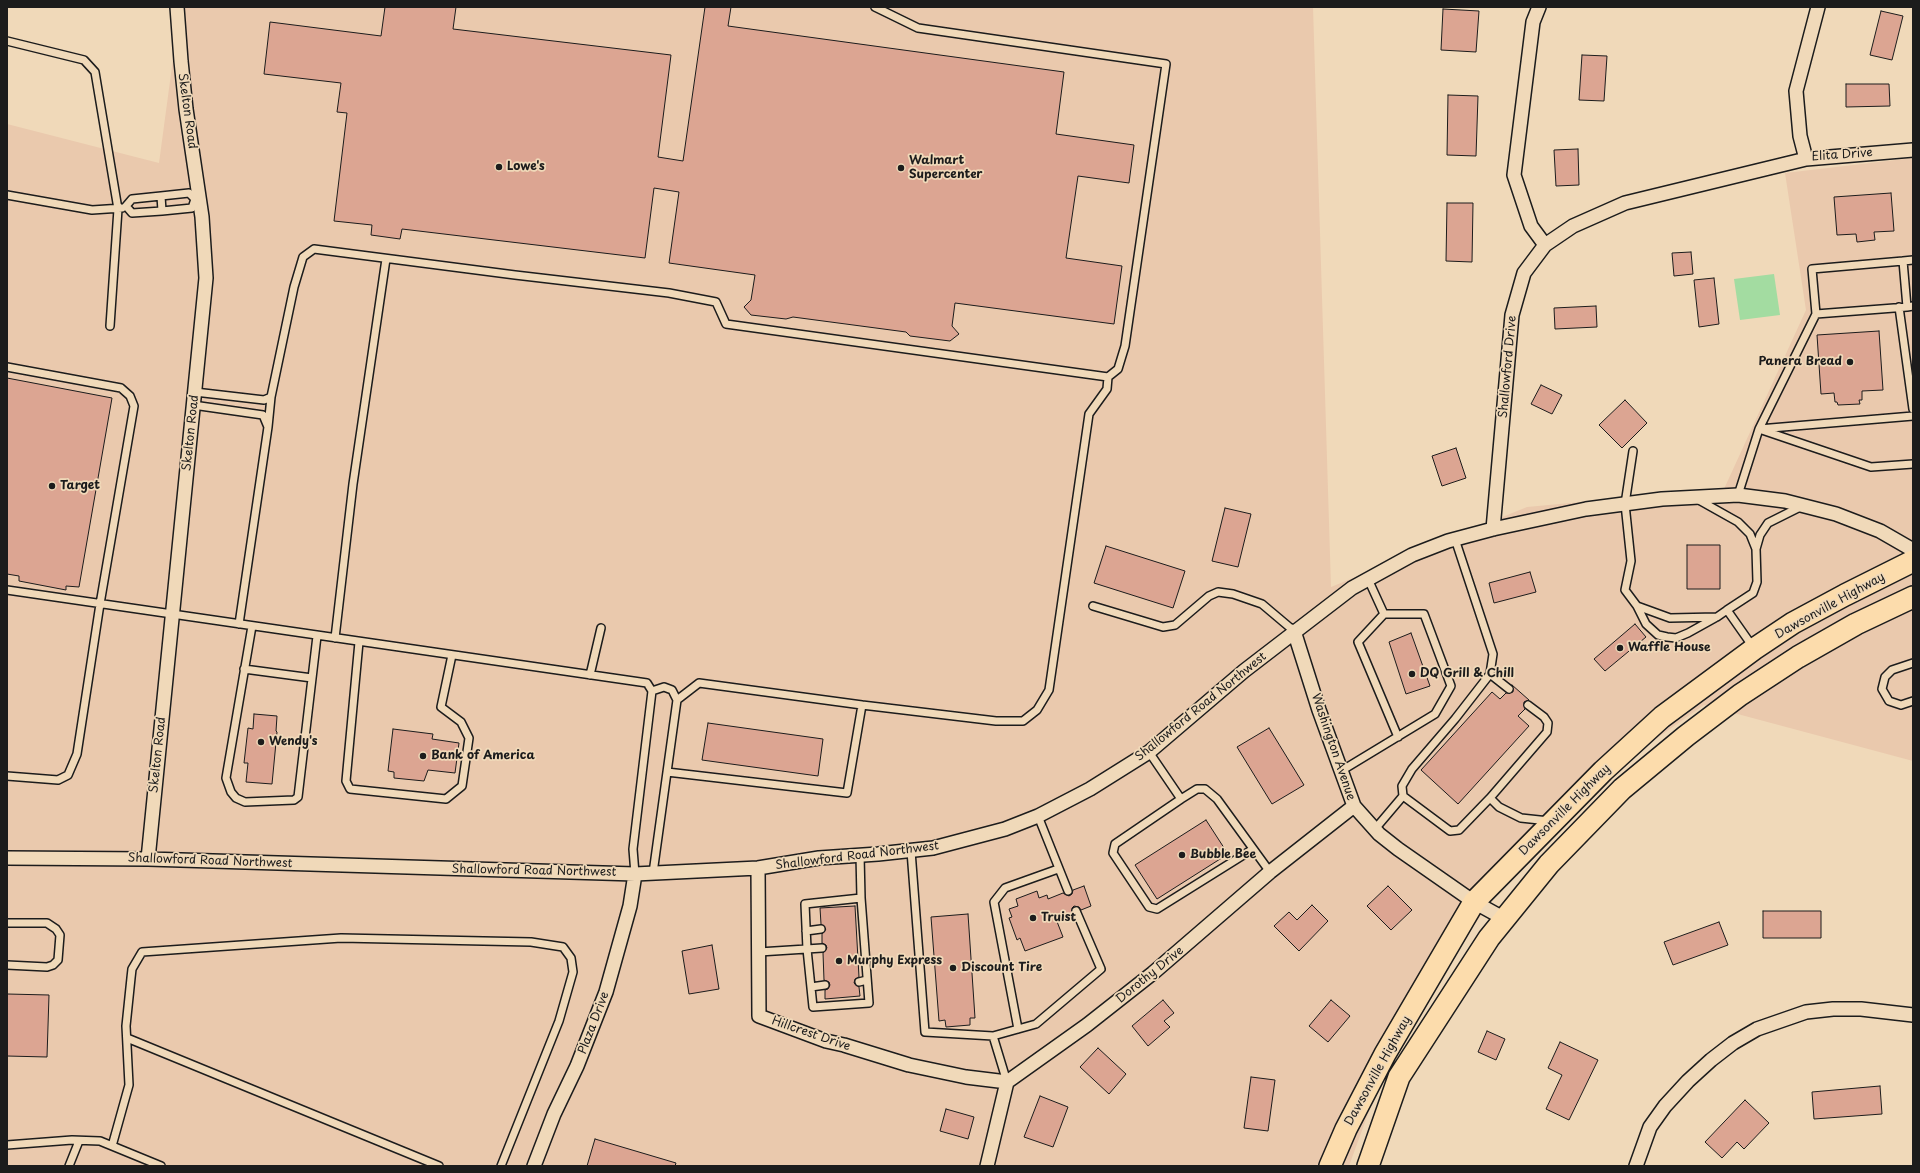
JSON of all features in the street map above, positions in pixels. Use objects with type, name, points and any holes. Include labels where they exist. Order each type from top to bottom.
[{"type":"main road","name":"Dawsonville Highway","points":[[1330,1166],[1346,1129],[1385,1054],[1474,902],[1603,771],[1662,717],[1754,649],[1793,623],[1913,561]]},
{"type":"main road","name":"Dawsonville Highway","points":[[1368,1166],[1399,1077],[1503,918],[1549,864],[1622,789],[1686,736],[1740,695],[1798,657],[1870,616],[1913,597]]},
{"type":"street","name":"Skelton Road","points":[[148,859],[206,278],[204,233],[198,199],[181,61],[177,7]]},
{"type":"street","points":[[1539,7],[1533,22],[1514,175],[1531,226],[1545,245]]},
{"type":"street","name":"Elita Drive","points":[[1818,7],[1796,91],[1800,136],[1806,159],[1913,150]]},
{"type":"street","name":"Shallowford Drive","points":[[1493,529],[1512,315],[1524,273],[1545,245],[1573,226],[1625,204],[1806,159]]},
{"type":"street","name":"Shallowford Road Northwest","points":[[7,858],[148,859],[636,874],[758,868],[819,858],[933,848],[1004,829],[1038,816],[1090,789],[1149,752],[1294,631],[1352,588],[1412,555],[1455,539],[1493,529],[1586,509],[1696,497],[1738,495],[1785,501],[1836,514],[1880,530],[1913,550]]},
{"type":"street","name":"Washington Avenue","points":[[1294,631],[1318,710],[1354,806],[1379,834],[1398,849],[1474,902],[1503,918]]},
{"type":"street","name":"Dorothy Drive","points":[[1007,1082],[1087,1025],[1147,978],[1270,872],[1354,806]]},
{"type":"street","name":"Hillcrest Drive","points":[[758,868],[759,1016],[826,1041],[910,1065],[966,1077],[1007,1082]]},
{"type":"street","name":"Plaza Drive","points":[[534,1166],[554,1114],[577,1066],[610,981],[630,906],[636,874]]},
{"type":"street","points":[[1636,1166],[1650,1127],[1665,1106],[1688,1081],[1711,1060],[1733,1043],[1757,1029],[1806,1012],[1833,1009],[1861,1008],[1913,1015]]},
{"type":"street","points":[[987,1166],[1007,1082]]},
{"type":"lane","points":[[239,624],[272,397],[294,287],[302,257],[314,249],[669,293],[716,302],[726,324],[1108,377],[1118,369],[1125,346],[1166,64],[918,28],[875,7]]},
{"type":"lane","points":[[7,41],[84,60],[95,72],[118,209],[110,326]]},
{"type":"lane","points":[[7,195],[92,210],[118,209],[126,206],[132,199],[190,193],[198,199],[192,208],[132,214],[126,206]]},
{"type":"lane","points":[[161,196],[162,211]]},
{"type":"lane","points":[[335,638],[353,484],[386,259]]},
{"type":"lane","points":[[1738,495],[1759,429],[1816,314],[1812,269],[1913,260]]},
{"type":"lane","points":[[1816,314],[1910,306],[1903,261]]},
{"type":"lane","points":[[1899,307],[1913,409]]},
{"type":"lane","points":[[7,367],[121,388],[130,396],[134,406],[100,604],[86,705],[77,754],[73,767],[68,775],[58,780],[7,776]]},
{"type":"lane","points":[[677,700],[699,684],[996,721],[1023,721],[1037,710],[1049,690],[1088,414],[1107,389],[1108,377]]},
{"type":"lane","points":[[194,398],[264,400],[272,397]]},
{"type":"lane","points":[[194,398],[263,415],[268,427]]},
{"type":"lane","points":[[1759,429],[1913,416]]},
{"type":"lane","points":[[1759,429],[1871,467],[1913,464]]},
{"type":"lane","points":[[1634,451],[1625,504],[1631,561],[1625,590],[1637,606],[1646,624],[1658,636],[1676,638],[1688,633],[1753,593],[1757,582],[1756,549],[1760,535],[1768,523],[1804,506]]},
{"type":"lane","points":[[1696,497],[1738,522],[1750,534],[1756,549]]},
{"type":"lane","points":[[1375,829],[1403,796],[1402,786],[1412,769],[1455,719],[1490,674],[1493,654],[1455,539]]},
{"type":"lane","points":[[1368,579],[1384,614]]},
{"type":"lane","points":[[7,590],[647,683],[652,691],[633,849],[636,874]]},
{"type":"lane","points":[[1093,606],[1163,627],[1175,625],[1209,596],[1218,592],[1233,594],[1262,604],[1294,631]]},
{"type":"lane","points":[[1637,606],[1670,618],[1716,617]]},
{"type":"lane","points":[[1727,610],[1754,649]]},
{"type":"lane","points":[[1341,771],[1398,737],[1435,714],[1451,686],[1424,614],[1384,614],[1358,642],[1398,737]]},
{"type":"lane","points":[[252,626],[226,778],[231,792],[236,798],[245,802],[294,800],[298,797],[317,636]]},
{"type":"lane","points":[[590,675],[601,628]]},
{"type":"lane","points":[[359,642],[346,781],[350,789],[446,799],[462,786],[469,738],[461,722],[441,707],[452,655]]},
{"type":"lane","points":[[1913,662],[1892,670],[1885,676],[1882,689],[1889,701],[1901,705],[1913,701]]},
{"type":"lane","points":[[244,669],[312,678]]},
{"type":"lane","points":[[1490,674],[1509,689]]},
{"type":"lane","points":[[652,691],[664,687],[672,690],[677,700],[653,873]]},
{"type":"lane","points":[[667,772],[847,792],[862,705]]},
{"type":"lane","points":[[1403,796],[1450,831],[1459,830],[1490,798],[1547,732],[1548,723],[1544,717],[1528,705]]},
{"type":"lane","points":[[1149,752],[1181,799]]},
{"type":"lane","points":[[1254,849],[1157,909],[1149,907],[1113,853],[1116,844],[1197,789],[1205,789],[1218,799],[1254,849],[1270,872]]},
{"type":"lane","points":[[1490,798],[1499,807],[1521,818],[1553,822]]},
{"type":"lane","points":[[1038,816],[1068,891]]},
{"type":"lane","points":[[911,851],[925,1032],[994,1036],[1036,1024],[1101,969],[1076,911]]},
{"type":"lane","points":[[860,855],[861,898],[859,926],[869,1003],[813,1007],[807,949],[805,904],[861,898]]},
{"type":"lane","points":[[1018,1029],[994,902],[1005,888],[1058,869]]},
{"type":"lane","points":[[7,923],[47,923],[56,929],[60,935],[58,960],[53,965],[47,967],[7,965]]},
{"type":"lane","points":[[806,931],[821,929]]},
{"type":"lane","points":[[112,1146],[129,1085],[126,1026],[132,970],[142,952],[341,938],[531,942],[564,947],[571,958],[573,972],[559,1021],[502,1166]]},
{"type":"lane","points":[[759,952],[822,948]]},
{"type":"lane","points":[[859,982],[867,980]]},
{"type":"lane","points":[[810,986],[825,985]]},
{"type":"lane","points":[[994,1036],[1007,1082]]},
{"type":"lane","points":[[127,1038],[439,1166]]},
{"type":"lane","points":[[69,1166],[79,1140]]},
{"type":"lane","points":[[7,1145],[79,1140],[100,1141],[161,1166]]},
{"type":"shaded area","points":[[180,7],[1313,7],[1331,587],[1527,507],[1724,489],[1806,310],[1785,173],[1913,158],[1913,761],[1704,705],[1626,760],[1511,874],[1399,1029],[1349,1166],[7,1166],[7,124],[159,163]]},
{"type":"green space","points":[[1774,274],[1780,315],[1740,320],[1734,279]]},
{"type":"building","name":"Walmart Supercenter","points":[[385,7],[456,7],[453,29],[671,55],[658,157],[683,161],[705,7],[731,7],[728,26],[1064,72],[1056,134],[1134,145],[1129,183],[1078,176],[1066,258],[1122,266],[1114,324],[955,303],[952,326],[959,334],[950,341],[910,336],[906,332],[793,317],[786,319],[751,315],[744,307],[751,300],[755,275],[669,263],[679,192],[654,188],[645,258],[402,229],[400,239],[371,235],[372,225],[334,221],[347,113],[337,112],[341,83],[264,74],[270,22],[381,36]]},
{"type":"building","points":[[1443,9],[1479,11],[1476,52],[1441,50]]},
{"type":"building","points":[[1881,11],[1903,16],[1892,60],[1870,55]]},
{"type":"building","points":[[1582,55],[1607,56],[1604,101],[1579,100]]},
{"type":"building","points":[[1846,84],[1889,84],[1890,106],[1846,107]]},
{"type":"building","points":[[1448,95],[1478,96],[1476,156],[1447,155]]},
{"type":"building","points":[[1578,149],[1579,185],[1556,186],[1554,150]]},
{"type":"building","points":[[1891,193],[1894,231],[1874,232],[1875,240],[1857,242],[1856,234],[1837,235],[1834,197]]},
{"type":"building","points":[[1447,203],[1473,203],[1472,262],[1446,261]]},
{"type":"building","points":[[1691,252],[1693,274],[1674,276],[1672,253]]},
{"type":"building","points":[[1714,278],[1719,324],[1699,327],[1694,280]]},
{"type":"building","points":[[1596,306],[1597,327],[1555,329],[1554,308]]},
{"type":"building","name":"Panera Bread","points":[[1879,331],[1883,390],[1862,391],[1862,400],[1859,400],[1860,404],[1838,405],[1837,402],[1835,402],[1834,393],[1821,394],[1817,335]]},
{"type":"building","name":"Target","points":[[7,378],[112,398],[79,587],[66,586],[66,590],[19,581],[19,576],[7,574]]},
{"type":"building","points":[[1541,385],[1562,395],[1552,414],[1531,404]]},
{"type":"building","points":[[1625,400],[1647,423],[1622,448],[1599,425]]},
{"type":"building","points":[[1456,448],[1466,478],[1442,486],[1432,456]]},
{"type":"building","points":[[1225,508],[1251,514],[1238,567],[1212,561]]},
{"type":"building","points":[[1687,545],[1720,545],[1720,589],[1687,589]]},
{"type":"building","points":[[1106,546],[1185,571],[1173,608],[1094,583]]},
{"type":"building","points":[[1530,572],[1536,592],[1494,603],[1489,583]]},
{"type":"building","name":"Waffle House","points":[[1635,624],[1646,637],[1605,671],[1594,659]]},
{"type":"building","name":"DQ Grill & Chill","points":[[1411,633],[1430,686],[1406,694],[1389,642]]},
{"type":"building","points":[[1512,685],[1529,700],[1524,702],[1525,709],[1518,716],[1529,726],[1458,804],[1421,770],[1492,692],[1500,699],[1506,693],[1513,692]]},
{"type":"building","name":"Wendy's","points":[[254,714],[277,716],[272,784],[246,782],[248,763],[244,763],[248,728],[253,729]]},
{"type":"building","points":[[708,723],[823,739],[818,776],[702,760]]},
{"type":"building","points":[[1269,728],[1304,785],[1272,804],[1237,747]]},
{"type":"building","name":"Bank of America","points":[[393,729],[433,734],[432,739],[459,743],[455,773],[428,770],[424,781],[394,778],[394,772],[388,771]]},
{"type":"building","points":[[1206,820],[1228,854],[1157,899],[1135,865]]},
{"type":"building","name":"Truist","points":[[1084,886],[1091,906],[1081,910],[1079,907],[1074,906],[1072,908],[1072,913],[1056,919],[1063,937],[1025,951],[1020,938],[1017,940],[1009,918],[1012,917],[1009,909],[1018,906],[1016,899],[1037,891],[1039,898],[1047,895],[1048,899],[1063,893],[1069,896],[1072,894],[1073,890]]},
{"type":"building","points":[[1388,886],[1412,910],[1391,930],[1367,906]]},
{"type":"building","points":[[1312,905],[1328,921],[1299,951],[1274,926],[1289,912],[1297,920]]},
{"type":"building","points":[[855,906],[859,977],[855,979],[854,983],[859,987],[860,996],[825,999],[825,990],[828,989],[830,985],[829,982],[824,980],[823,953],[827,948],[826,945],[822,943],[822,934],[826,929],[821,924],[820,908]]},
{"type":"building","points":[[1763,911],[1821,911],[1821,938],[1763,938]]},
{"type":"building","name":"Discount Tire","points":[[968,914],[975,1018],[970,1018],[970,1025],[946,1027],[945,1020],[939,1021],[931,917]]},
{"type":"building","points":[[1719,922],[1728,945],[1673,965],[1664,942]]},
{"type":"building","points":[[712,945],[719,989],[689,994],[682,951]]},
{"type":"building","points":[[7,994],[49,995],[47,1057],[7,1056]]},
{"type":"building","points":[[1163,1000],[1174,1013],[1164,1021],[1170,1027],[1148,1046],[1132,1026]]},
{"type":"building","points":[[1331,1000],[1350,1016],[1328,1042],[1309,1026]]},
{"type":"building","points":[[1487,1031],[1505,1039],[1496,1060],[1478,1052]]},
{"type":"building","points":[[1560,1042],[1598,1060],[1569,1120],[1546,1109],[1562,1075],[1548,1068]]},
{"type":"building","points":[[1098,1048],[1126,1074],[1109,1094],[1080,1067]]},
{"type":"building","points":[[1251,1077],[1275,1080],[1268,1131],[1244,1128]]},
{"type":"building","points":[[1880,1086],[1882,1114],[1814,1119],[1812,1092]]},
{"type":"building","points":[[1040,1096],[1068,1107],[1053,1147],[1024,1137]]},
{"type":"building","points":[[1745,1100],[1769,1123],[1744,1149],[1737,1142],[1722,1158],[1705,1142]]},
{"type":"building","points":[[946,1109],[974,1117],[968,1139],[940,1131]]},
{"type":"building","points":[[595,1139],[676,1163],[675,1166],[587,1166]]},
{"type":"place","name":"Lowe's","points":[[499,167]]},
{"type":"place","name":"Walmart Supercenter","points":[[901,168]]},
{"type":"place","name":"Panera Bread","points":[[1850,362]]},
{"type":"place","name":"Target","points":[[52,486]]},
{"type":"place","name":"Waffle House","points":[[1620,648]]},
{"type":"place","name":"DQ Grill & Chill","points":[[1412,674]]},
{"type":"place","name":"Wendy's","points":[[261,742]]},
{"type":"place","name":"Bank of America","points":[[423,756]]},
{"type":"place","name":"Bubble Bee","points":[[1182,855]]},
{"type":"place","name":"Truist","points":[[1033,918]]},
{"type":"place","name":"Murphy Express","points":[[839,961]]},
{"type":"place","name":"Discount Tire","points":[[953,968]]}]
